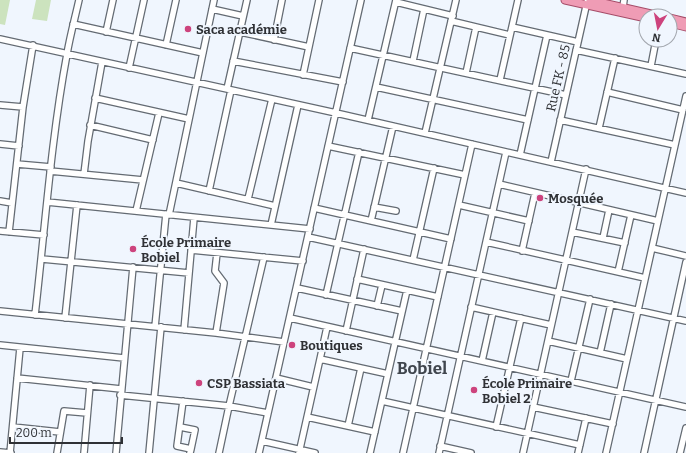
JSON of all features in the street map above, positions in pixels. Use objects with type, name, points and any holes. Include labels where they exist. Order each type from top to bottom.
[{"type":"main road","points":[[565,0],[624,4],[638,9]]},
{"type":"main road","points":[[588,2],[638,16]]},
{"type":"street","points":[[35,315],[42,259],[50,169],[67,53],[79,0]]},
{"type":"street","points":[[106,32],[113,0]]},
{"type":"street","points":[[129,68],[144,0]]},
{"type":"street","points":[[166,45],[176,0]]},
{"type":"street","points":[[149,453],[158,327],[160,270],[168,215],[214,0]]},
{"type":"street","points":[[209,191],[229,90],[233,61],[247,0]]},
{"type":"street","points":[[274,40],[282,0]]},
{"type":"street","points":[[303,75],[320,0]]},
{"type":"street","points":[[260,453],[361,0]]},
{"type":"street","points":[[425,133],[456,0]]},
{"type":"street","points":[[500,80],[518,0]]},
{"type":"street","points":[[368,120],[396,1],[476,27],[510,35]]},
{"type":"street","name":"Rue FK - 85","points":[[551,162],[588,2]]},
{"type":"street","points":[[212,9],[243,16]]},
{"type":"street","points":[[413,61],[424,9]]},
{"type":"street","points":[[73,24],[203,53]]},
{"type":"street","points":[[466,73],[476,27]]},
{"type":"street","points":[[512,27],[578,42]]},
{"type":"street","points":[[240,32],[309,47]]},
{"type":"street","points":[[520,155],[547,35]]},
{"type":"street","points":[[0,39],[33,45],[102,62],[368,120],[686,193]]},
{"type":"street","points":[[9,232],[23,107],[33,45]]},
{"type":"street","points":[[350,48],[566,94]]},
{"type":"street","points":[[651,66],[654,48]]},
{"type":"street","points":[[576,50],[686,74]]},
{"type":"street","points":[[599,128],[615,58]]},
{"type":"street","points":[[233,61],[343,82]]},
{"type":"street","points":[[84,174],[90,125],[102,62]]},
{"type":"street","points":[[376,87],[528,120]]},
{"type":"street","points":[[607,92],[683,110]]},
{"type":"street","points":[[607,453],[686,96]]},
{"type":"street","points":[[95,98],[189,120]]},
{"type":"street","points":[[248,199],[272,99]]},
{"type":"street","points":[[0,105],[23,107]]},
{"type":"street","points":[[271,225],[298,105]]},
{"type":"street","points":[[136,211],[159,113]]},
{"type":"street","points":[[560,120],[675,145]]},
{"type":"street","points":[[90,125],[153,140]]},
{"type":"street","points":[[371,221],[393,126]]},
{"type":"street","points":[[0,144],[19,146]]},
{"type":"street","points":[[403,453],[472,144]]},
{"type":"street","points":[[328,146],[465,175]]},
{"type":"street","points":[[326,295],[358,152]]},
{"type":"street","points":[[439,453],[506,152]]},
{"type":"street","points":[[17,164],[84,174],[143,180]]},
{"type":"street","points":[[413,260],[434,168]]},
{"type":"street","points":[[523,453],[586,169]]},
{"type":"street","points":[[176,183],[275,206]]},
{"type":"street","points":[[499,184],[658,221]]},
{"type":"street","points":[[522,250],[535,193]]},
{"type":"street","points":[[0,201],[12,202]]},
{"type":"street","points":[[47,202],[310,229]]},
{"type":"street","points":[[65,318],[77,205]]},
{"type":"street","points":[[458,205],[529,220]]},
{"type":"street","points":[[374,206],[396,212]]},
{"type":"street","points":[[314,208],[451,239]]},
{"type":"street","points":[[603,238],[609,210]]},
{"type":"street","points":[[618,272],[631,215]]},
{"type":"street","points":[[184,330],[194,218]]},
{"type":"street","points":[[0,231],[44,235]]},
{"type":"street","points":[[572,232],[625,243]]},
{"type":"street","points":[[308,237],[686,321]]},
{"type":"street","points":[[486,242],[645,278]]},
{"type":"street","points":[[652,248],[686,256]]},
{"type":"street","points":[[346,331],[364,249]]},
{"type":"street","points":[[191,250],[303,261]]},
{"type":"street","points":[[216,333],[224,283],[215,271],[217,253]]},
{"type":"street","points":[[220,453],[229,406],[264,257]]},
{"type":"street","points":[[42,259],[189,273]]},
{"type":"street","points":[[644,453],[686,262]]},
{"type":"street","points":[[116,453],[120,395],[133,267]]},
{"type":"street","points":[[357,279],[438,297]]},
{"type":"street","points":[[377,306],[382,285]]},
{"type":"street","points":[[296,288],[402,311]]},
{"type":"street","points":[[370,453],[406,290]]},
{"type":"street","points":[[571,381],[590,299]]},
{"type":"street","points":[[600,353],[611,304]]},
{"type":"street","points":[[472,307],[551,325]]},
{"type":"street","points":[[0,311],[246,336],[284,342]]},
{"type":"street","points":[[482,361],[493,312]]},
{"type":"street","points":[[290,318],[686,407]]},
{"type":"street","points":[[496,427],[521,318]]},
{"type":"street","points":[[299,451],[327,327]]},
{"type":"street","points":[[548,341],[627,359]]},
{"type":"street","points":[[0,346],[124,358]]},
{"type":"street","points":[[0,452],[10,453],[20,348]]},
{"type":"street","points":[[320,359],[388,374]]},
{"type":"street","points":[[348,426],[361,368]]},
{"type":"street","points":[[17,378],[121,389]]},
{"type":"street","points":[[276,378],[314,387]]},
{"type":"street","points":[[84,453],[90,385]]},
{"type":"street","points":[[120,395],[229,406],[268,413]]},
{"type":"street","points":[[382,401],[580,445]]},
{"type":"street","points":[[180,427],[194,430],[191,451],[178,447],[180,427],[183,402]]},
{"type":"street","points":[[533,407],[613,424]]},
{"type":"street","points":[[57,453],[64,411],[87,413]]},
{"type":"street","points":[[307,417],[375,432]]},
{"type":"street","points":[[578,453],[586,418]]},
{"type":"street","points":[[13,427],[60,432]]},
{"type":"street","points":[[680,453],[685,440],[686,428]]},
{"type":"street","points":[[262,441],[299,451],[315,453]]},
{"type":"street","points":[[440,446],[471,453]]},
{"type":"green space","points":[[0,0],[10,0],[5,25],[0,24]]},
{"type":"green space","points":[[36,0],[51,0],[47,21],[32,19]]},
{"type":"place","name":"Saca académie","points":[[188,29]]},
{"type":"place","name":"Mosquée","points":[[540,198]]},
{"type":"place","name":"École Primaire Bobiel","points":[[133,249]]},
{"type":"place","name":"Boutiques","points":[[292,345]]},
{"type":"place","name":"CSP Bassiata","points":[[199,383]]},
{"type":"place","name":"École Primaire Bobiel 2","points":[[474,390]]},
{"type":"district","name":"Bobiel","points":[[422,368]]}]
